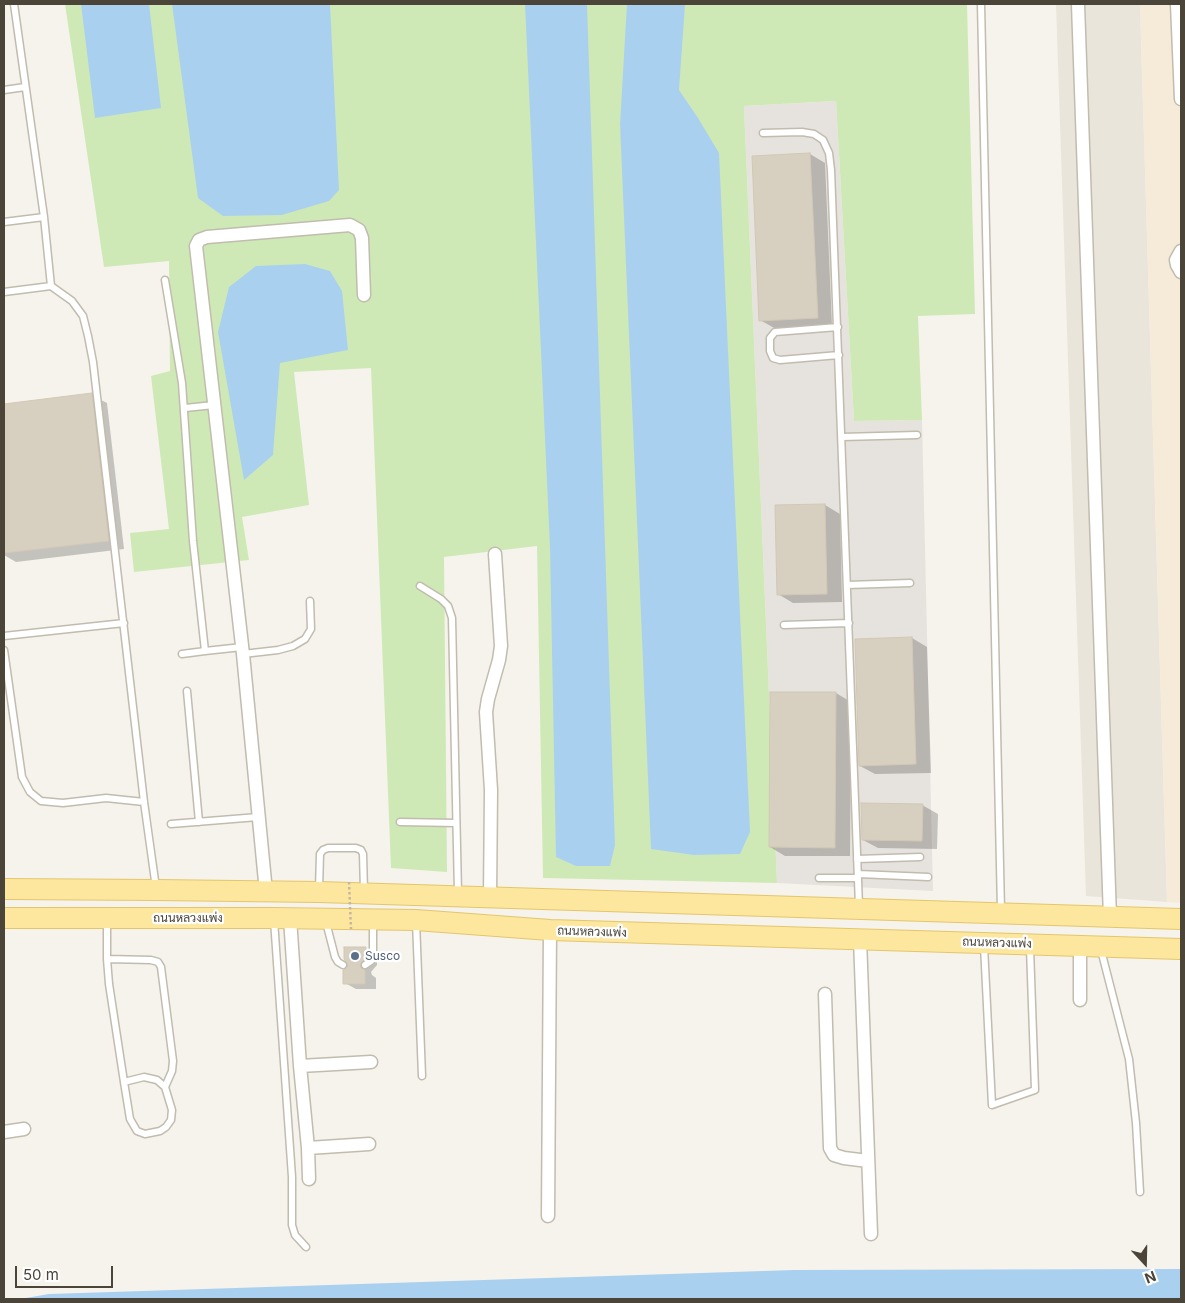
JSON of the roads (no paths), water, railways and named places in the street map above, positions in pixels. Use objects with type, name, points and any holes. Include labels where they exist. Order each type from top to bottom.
[{"type":"main road","points":[[4,890],[320,892],[356,888],[490,898],[1181,919]]},
{"type":"main road","name":"ถนนหลวงแพ่ง","points":[[4,918],[325,918],[416,920],[550,930],[1181,949]]},
{"type":"street","points":[[1078,4],[1110,917]]},
{"type":"street","points":[[1177,4],[1181,99]]},
{"type":"street","points":[[266,892],[242,651],[196,246],[199,240],[207,237],[350,225],[358,230],[362,238],[364,295]]},
{"type":"street","points":[[1181,251],[1176,260],[1178,269],[1181,272]]},
{"type":"street","points":[[490,898],[491,790],[486,712],[501,646],[495,554]]},
{"type":"street","points":[[282,918],[300,1066],[309,1179]]},
{"type":"street","points":[[548,1216],[550,930]]},
{"type":"street","points":[[860,939],[871,1234]]},
{"type":"street","points":[[1080,946],[1080,1000]]},
{"type":"street","points":[[825,994],[830,1148],[834,1155],[868,1161]]},
{"type":"street","points":[[300,1066],[372,1062]]},
{"type":"street","points":[[4,1132],[24,1129]]},
{"type":"street","points":[[308,1148],[369,1144]]},
{"type":"lane","points":[[14,4],[44,217],[51,286]]},
{"type":"lane","points":[[981,4],[1001,914]]},
{"type":"lane","points":[[4,90],[25,87]]},
{"type":"lane","points":[[763,133],[802,132],[814,134],[823,140],[831,170],[860,910]]},
{"type":"lane","points":[[4,222],[44,217]]},
{"type":"lane","points":[[165,280],[179,358],[185,408],[193,541],[205,651]]},
{"type":"lane","points":[[4,292],[51,286],[72,301],[83,316],[88,336],[156,890]]},
{"type":"lane","points":[[838,327],[775,332],[770,338],[770,351],[773,358],[780,360],[839,355]]},
{"type":"lane","points":[[185,408],[214,405]]},
{"type":"lane","points":[[842,437],[917,435]]},
{"type":"lane","points":[[847,585],[910,583]]},
{"type":"lane","points":[[420,586],[441,599],[448,606],[452,618],[458,896]]},
{"type":"lane","points":[[182,654],[205,651],[278,650],[293,646],[305,638],[311,629],[310,601]]},
{"type":"lane","points":[[4,636],[124,623]]},
{"type":"lane","points":[[784,625],[849,623]]},
{"type":"lane","points":[[4,650],[22,777],[30,792],[41,801],[63,803],[106,798],[144,802]]},
{"type":"lane","points":[[187,691],[199,822]]},
{"type":"lane","points":[[171,824],[258,816]]},
{"type":"lane","points":[[400,822],[456,823]]},
{"type":"lane","points":[[320,892],[320,854],[328,848],[356,848],[361,850],[363,854],[356,888]]},
{"type":"lane","points":[[857,858],[920,858]]},
{"type":"lane","points":[[819,878],[858,876],[928,877]]},
{"type":"lane","points":[[107,918],[107,959],[124,1082],[130,1119],[137,1131],[145,1134],[160,1131],[166,1127],[171,1120],[172,1110],[165,1087],[157,1080],[144,1077],[124,1082]]},
{"type":"lane","points":[[282,918],[292,1177],[292,1225],[295,1235],[306,1247]]},
{"type":"lane","points":[[325,918],[334,957],[344,965]]},
{"type":"lane","points":[[365,965],[371,961],[373,956],[374,919]]},
{"type":"lane","points":[[416,920],[422,1076]]},
{"type":"lane","points":[[984,943],[992,1105],[1035,1090],[1030,944]]},
{"type":"lane","points":[[1100,946],[1129,1059],[1136,1123],[1140,1192]]},
{"type":"lane","points":[[107,959],[151,960],[158,962],[161,967],[173,1061],[172,1071],[165,1087]]},
{"type":"water","points":[[81,4],[149,4],[161,108],[95,118]]},
{"type":"water","points":[[172,4],[330,4],[339,190],[329,201],[282,215],[223,216],[198,198]]},
{"type":"water","points":[[525,4],[587,4],[615,845],[610,866],[576,866],[556,857],[550,547]]},
{"type":"water","points":[[627,4],[685,4],[679,90],[719,153],[750,832],[740,854],[694,855],[651,849],[620,124]]},
{"type":"water","points":[[305,264],[330,271],[342,291],[348,350],[280,363],[273,455],[244,480],[218,332],[229,287],[256,266]]},
{"type":"water","points":[[1181,1269],[1181,1299],[20,1299],[49,1294],[794,1270]]},
{"type":"place","name":"Susco","points":[[355,956]]}]
